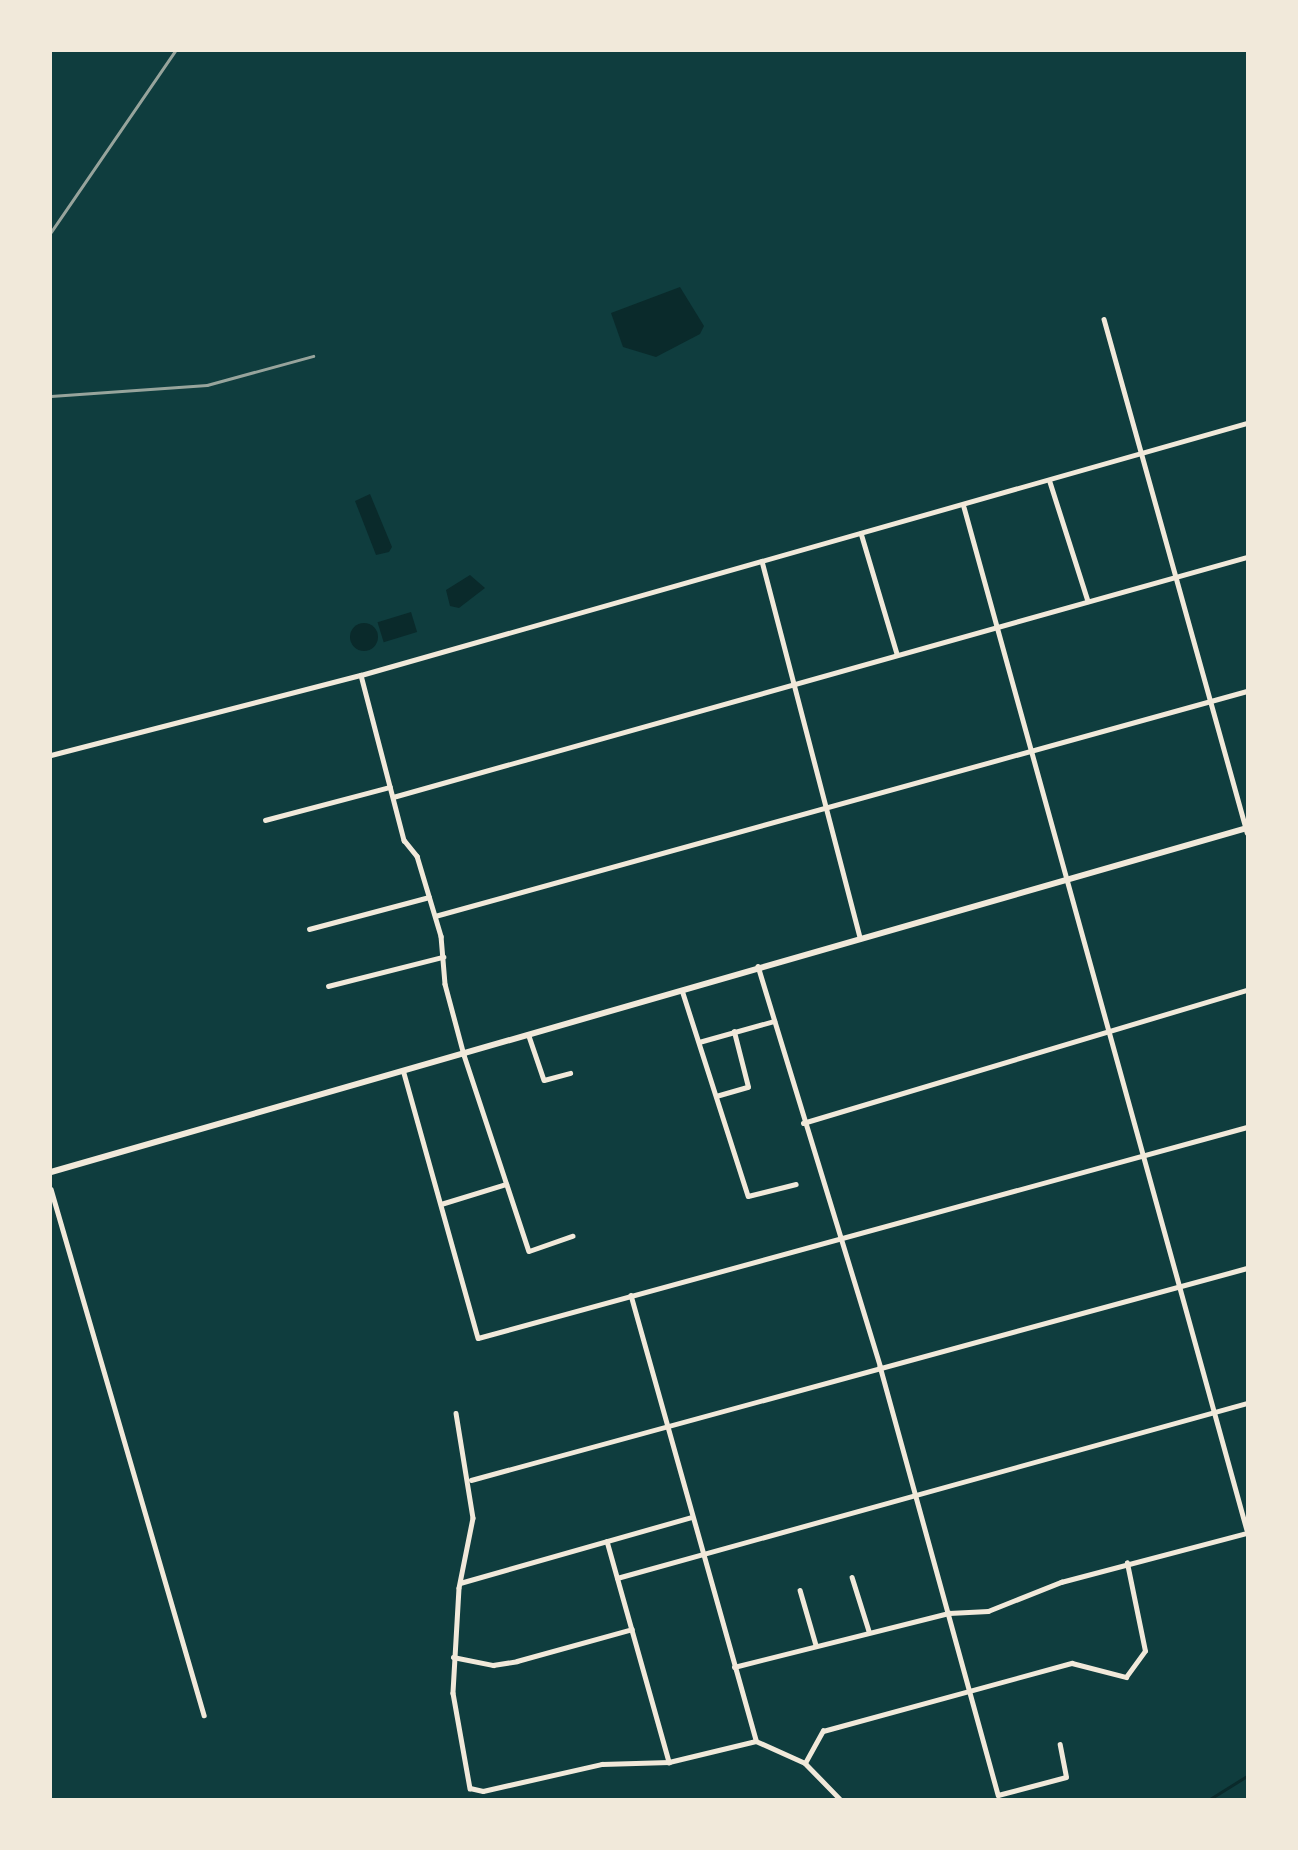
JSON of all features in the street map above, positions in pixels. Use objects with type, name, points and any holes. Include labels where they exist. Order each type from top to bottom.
[{"type":"main road","points":[[51,1172],[404,1073],[758,967],[1247,829]]},
{"type":"street","points":[[1104,319],[1180,578],[1209,701],[1247,829]]},
{"type":"street","points":[[51,755],[361,675],[861,533],[964,507],[1247,423]]},
{"type":"street","points":[[1050,481],[1088,601]]},
{"type":"street","points":[[734,1667],[949,1613],[988,1611],[1127,1563],[1247,1531],[1218,1411],[994,626],[964,507]]},
{"type":"street","points":[[861,533],[897,654]]},
{"type":"street","points":[[393,797],[1247,557]]},
{"type":"street","points":[[762,561],[860,938]]},
{"type":"street","points":[[361,675],[393,797],[435,916],[464,1055],[529,1251],[572,1236]]},
{"type":"street","points":[[435,916],[828,812],[1030,750],[1247,691]]},
{"type":"street","points":[[265,820],[390,787]]},
{"type":"street","points":[[309,929],[429,897]]},
{"type":"street","points":[[328,986],[443,957]]},
{"type":"street","points":[[758,967],[803,1124],[880,1366],[917,1493],[997,1797],[1066,1777],[1060,1745]]},
{"type":"street","points":[[682,989],[748,1196],[796,1184]]},
{"type":"street","points":[[803,1124],[1112,1033],[1247,990]]},
{"type":"street","points":[[699,1042],[774,1021]]},
{"type":"street","points":[[716,1096],[748,1087],[734,1032]]},
{"type":"street","points":[[529,1036],[544,1080],[570,1073]]},
{"type":"street","points":[[404,1073],[478,1338],[1247,1127]]},
{"type":"street","points":[[441,1204],[506,1184]]},
{"type":"street","points":[[51,1188],[204,1715]]},
{"type":"street","points":[[471,1480],[667,1428],[880,1366],[1247,1268]]},
{"type":"street","points":[[631,1295],[691,1517],[756,1741]]},
{"type":"street","points":[[617,1578],[1247,1403]]},
{"type":"street","points":[[456,1413],[471,1480],[472,1527],[460,1583],[453,1657],[466,1783],[483,1791],[602,1764],[669,1762],[756,1741],[805,1763],[840,1799]]},
{"type":"street","points":[[460,1583],[691,1517]]},
{"type":"street","points":[[607,1541],[669,1762]]},
{"type":"street","points":[[805,1763],[823,1731],[1072,1662],[1119,1678],[1132,1672],[1145,1651],[1127,1563]]},
{"type":"street","points":[[852,1577],[869,1631]]},
{"type":"street","points":[[800,1590],[816,1645]]},
{"type":"street","points":[[453,1657],[505,1663],[632,1629]]},
{"type":"water","points":[[680,287],[704,326],[700,334],[656,357],[623,347],[611,313]]},
{"type":"water","points":[[370,494],[392,547],[389,552],[376,555],[355,501]]},
{"type":"water","points":[[470,575],[485,588],[459,608],[450,606],[446,590]]},
{"type":"water","points":[[411,612],[417,632],[384,642],[378,622]]},
{"type":"water","points":[[364,623],[374,627],[378,637],[374,647],[364,651],[354,647],[350,637],[354,627]]},
{"type":"waterway","points":[[1210,1799],[1247,1776]]},
{"type":"railway","points":[[51,232],[175,51]]},
{"type":"railway","points":[[51,396],[207,385],[313,356]]}]
